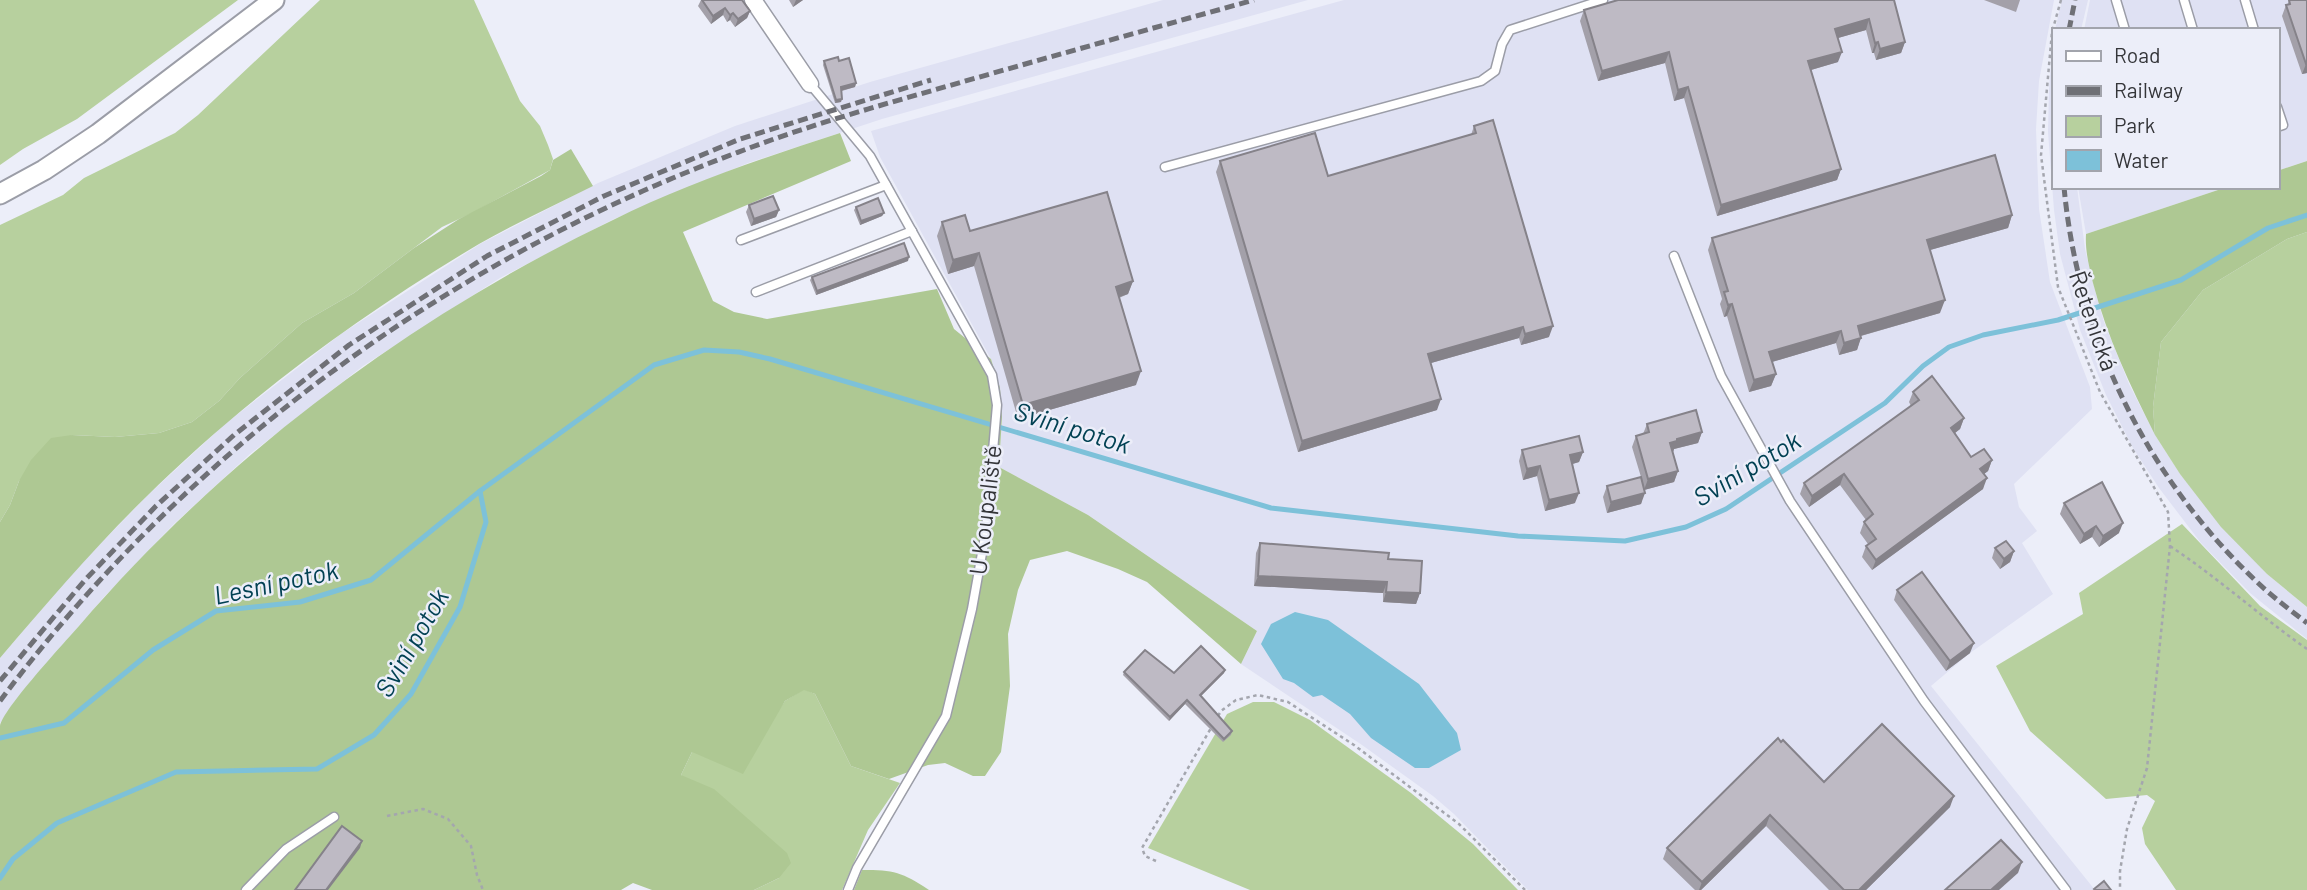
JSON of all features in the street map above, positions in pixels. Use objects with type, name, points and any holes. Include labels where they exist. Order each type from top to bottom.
[{"type":"street","points":[[0,194],[44,170],[98,134],[274,0]]},
{"type":"street","points":[[752,0],[810,84]]},
{"type":"lane","points":[[1165,167],[1481,81],[1495,71],[1502,44],[1510,30],[1603,0]]},
{"type":"lane","points":[[2116,0],[2124,28]]},
{"type":"lane","points":[[2184,0],[2192,28]]},
{"type":"lane","points":[[2245,0],[2253,28]]},
{"type":"lane","name":"U Koupaliště","points":[[810,84],[870,156],[992,375],[998,405],[984,544],[946,716],[857,868],[848,890]]},
{"type":"lane","points":[[741,240],[886,185]]},
{"type":"lane","points":[[756,292],[912,231]]},
{"type":"lane","points":[[1674,256],[1721,376],[1790,501],[1924,701],[2066,890]]},
{"type":"lane","points":[[246,890],[286,849],[334,817]]},
{"type":"path","name":"Řetenická","points":[[2053,28],[2061,0]]},
{"type":"path","name":"Řetenická","points":[[2052,32],[2041,155],[2058,287],[2100,392],[2168,512],[2170,546]]},
{"type":"path","points":[[2120,890],[2120,871],[2127,829],[2147,768],[2170,546],[2307,649]]},
{"type":"path","points":[[1156,862],[1145,856],[1142,848],[1221,711],[1236,700],[1258,695],[1287,702],[1354,745],[1459,824],[1525,890]]},
{"type":"path","points":[[387,816],[423,809],[448,819],[471,846],[483,890]]},
{"type":"shaded area","points":[[1163,0],[1308,0],[882,119],[748,163],[614,219],[500,278],[363,366],[250,454],[174,524],[104,597],[0,723],[0,658],[75,570],[147,496],[225,424],[341,334],[480,244],[598,183],[735,126],[870,82]]},
{"type":"shaded area","points":[[1344,0],[2054,0],[2039,81],[2036,129],[2039,209],[2050,282],[2090,387],[2092,409],[2014,484],[2019,507],[2037,531],[2022,543],[2053,594],[1970,653],[1931,686],[2095,890],[1528,890],[1433,796],[1241,664],[1257,631],[1088,515],[999,467],[1002,417],[1000,388],[991,359],[880,157],[871,131]]},
{"type":"shaded area","points":[[2062,0],[2088,0],[2081,28],[2055,28]]},
{"type":"shaded area","points":[[2090,0],[2307,0],[2307,161],[2279,170],[2279,28],[2084,28]]},
{"type":"shaded area","points":[[2052,51],[2052,184],[2048,132]]},
{"type":"shaded area","points":[[2052,189],[2077,189],[2085,249],[2104,322],[2129,384],[2155,435],[2180,474],[2267,574],[2307,607],[2307,639],[2250,593],[2201,543],[2159,488],[2133,448],[2106,395],[2080,330],[2060,254]]},
{"type":"shaded area","points":[[2078,189],[2221,189],[2086,234]]},
{"type":"green space","points":[[0,0],[238,0],[77,119],[0,165]]},
{"type":"green space","points":[[320,0],[474,0],[520,101],[540,126],[553,159],[550,170],[442,227],[354,293],[302,323],[240,378],[219,401],[192,422],[159,433],[115,437],[72,435],[19,481],[0,522],[0,225],[63,195],[84,178],[175,133],[198,115]]},
{"type":"green space","points":[[840,133],[851,161],[683,232],[713,301],[734,312],[767,319],[937,289],[954,329],[991,359],[1000,388],[1002,417],[999,467],[1088,515],[1257,631],[1241,664],[1147,582],[1067,551],[1030,560],[1018,590],[1008,634],[1010,686],[1001,752],[985,776],[973,776],[945,763],[928,765],[889,779],[851,766],[815,694],[804,690],[785,701],[743,774],[692,752],[681,775],[714,789],[787,853],[791,863],[779,878],[754,890],[652,890],[633,883],[621,890],[0,890],[0,726],[4,718],[35,676],[79,626],[136,563],[196,504],[259,448],[325,395],[465,300],[538,258],[641,207],[725,172]]},
{"type":"green space","points":[[571,149],[593,186],[493,236],[435,271],[348,329],[263,393],[184,461],[127,516],[0,658],[0,522],[31,460],[51,438],[159,433],[192,422],[219,401],[240,378],[302,323],[354,293],[414,248],[459,219],[541,176],[550,170],[553,160]]},
{"type":"green space","points":[[2307,161],[2307,232],[2287,239],[2203,290],[2161,342],[2153,407],[2155,435],[2105,322],[2089,265],[2086,234],[2221,189],[2279,189],[2279,170]]},
{"type":"green space","points":[[2307,232],[2307,607],[2267,574],[2221,527],[2180,474],[2155,435],[2153,407],[2161,342],[2203,290],[2287,239]]},
{"type":"green space","points":[[2182,524],[2260,606],[2307,640],[2307,890],[2176,890],[2145,844],[2142,828],[2155,801],[2147,795],[2106,799],[2030,731],[1996,666],[2083,614],[2079,593]]},
{"type":"green space","points":[[804,689],[815,694],[851,766],[900,783],[868,830],[842,890],[754,890],[779,878],[681,775],[692,752],[776,714],[785,701]]},
{"type":"green space","points":[[1253,702],[1274,702],[1310,720],[1411,793],[1473,844],[1518,890],[1250,890],[1148,848],[1227,714]]},
{"type":"green space","points":[[862,870],[897,873],[929,890],[854,890]]},
{"type":"water","points":[[1295,612],[1328,620],[1419,684],[1457,733],[1461,750],[1429,768],[1415,768],[1371,738],[1350,714],[1322,695],[1313,697],[1294,683],[1283,679],[1261,644],[1271,624]]},
{"type":"building","points":[[702,0],[742,0],[750,11],[738,19],[733,13],[730,15],[725,8],[713,16]]},
{"type":"building","points":[[1618,0],[1894,0],[1905,42],[1880,49],[1878,42],[1875,43],[1869,19],[1835,29],[1842,52],[1808,61],[1841,169],[1721,205],[1688,87],[1678,90],[1669,52],[1602,71],[1584,10]]},
{"type":"building","points":[[2289,0],[2307,0],[2306,64],[2286,5],[2290,4]]},
{"type":"building","points":[[838,57],[839,61],[849,58],[856,83],[841,87],[842,99],[836,100],[824,61]]},
{"type":"building","points":[[1493,120],[1553,326],[1525,334],[1523,327],[1428,354],[1441,399],[1302,441],[1220,161],[1315,133],[1328,176],[1476,133],[1474,126]]},
{"type":"building","points":[[1995,155],[2012,215],[1927,240],[1945,300],[1858,326],[1861,338],[1844,343],[1841,331],[1769,352],[1776,374],[1754,380],[1732,304],[1728,305],[1724,292],[1728,291],[1712,238]]},
{"type":"building","points":[[1107,192],[1133,281],[1116,287],[1141,371],[1023,405],[979,253],[953,260],[942,222],[965,215],[970,231]]},
{"type":"building","points":[[773,196],[779,210],[754,219],[749,205]]},
{"type":"building","points":[[878,198],[884,213],[861,221],[856,207]]},
{"type":"building","points":[[904,243],[909,257],[817,291],[812,277]]},
{"type":"building","points":[[1932,376],[1964,418],[1951,428],[1971,457],[1984,449],[1992,460],[1980,469],[1987,478],[1876,560],[1866,546],[1876,539],[1864,522],[1873,514],[1844,474],[1812,496],[1804,483],[1919,400],[1913,392]]},
{"type":"building","points":[[1696,410],[1702,432],[1670,443],[1678,471],[1648,479],[1636,436],[1649,432],[1647,424]]},
{"type":"building","points":[[1579,436],[1583,452],[1570,455],[1579,493],[1549,500],[1540,466],[1527,469],[1522,450]]},
{"type":"building","points":[[1641,477],[1645,493],[1611,502],[1607,486]]},
{"type":"building","points":[[2102,482],[2123,523],[2103,536],[2096,526],[2084,534],[2064,503]]},
{"type":"building","points":[[2006,541],[2014,551],[2004,559],[1995,548]]},
{"type":"building","points":[[1260,543],[1389,553],[1388,559],[1422,561],[1420,593],[1386,592],[1387,582],[1258,576]]},
{"type":"building","points":[[1922,572],[1974,643],[1950,661],[1897,590]]},
{"type":"building","points":[[1201,646],[1225,670],[1200,695],[1232,731],[1224,739],[1187,700],[1170,717],[1124,672],[1145,650],[1174,673]]},
{"type":"building","points":[[1882,724],[1954,796],[1859,890],[1844,890],[1770,815],[1702,882],[1667,848],[1778,738],[1824,782]]},
{"type":"building","points":[[342,826],[362,841],[326,890],[295,890]]},
{"type":"building","points":[[2001,840],[2022,862],[1991,890],[1945,890]]},
{"type":"building","points":[[2104,881],[2111,890],[2094,889]]},
{"type":"waterway","name":"Sviní potok","points":[[0,738],[64,723],[153,650],[216,611],[300,602],[371,580],[480,491],[654,365],[704,350],[739,352],[770,359],[1271,508],[1518,536],[1625,541],[1686,527],[1726,509],[1885,403],[1923,366],[1949,347],[1983,335],[2058,320],[2181,280],[2268,228],[2307,215]]},
{"type":"waterway","name":"Sviní potok","points":[[0,878],[13,859],[57,823],[176,772],[317,769],[374,735],[411,694],[460,607],[486,522],[480,491]]},
{"type":"railway","points":[[0,701],[74,610],[154,524],[240,445],[332,372],[429,306],[530,246],[635,194],[798,131],[1254,0]]},
{"type":"railway","points":[[2069,28],[2075,0]]},
{"type":"railway","points":[[0,681],[85,580],[156,506],[234,435],[349,345],[487,256],[604,196],[740,139],[931,80]]},
{"type":"railway","points":[[2064,189],[2072,243],[2085,298],[2102,351],[2124,402],[2151,451],[2182,498],[2218,541],[2263,588],[2307,623]]},
{"type":"water label","name":"Lesní potok","points":[[276,583]]}]
